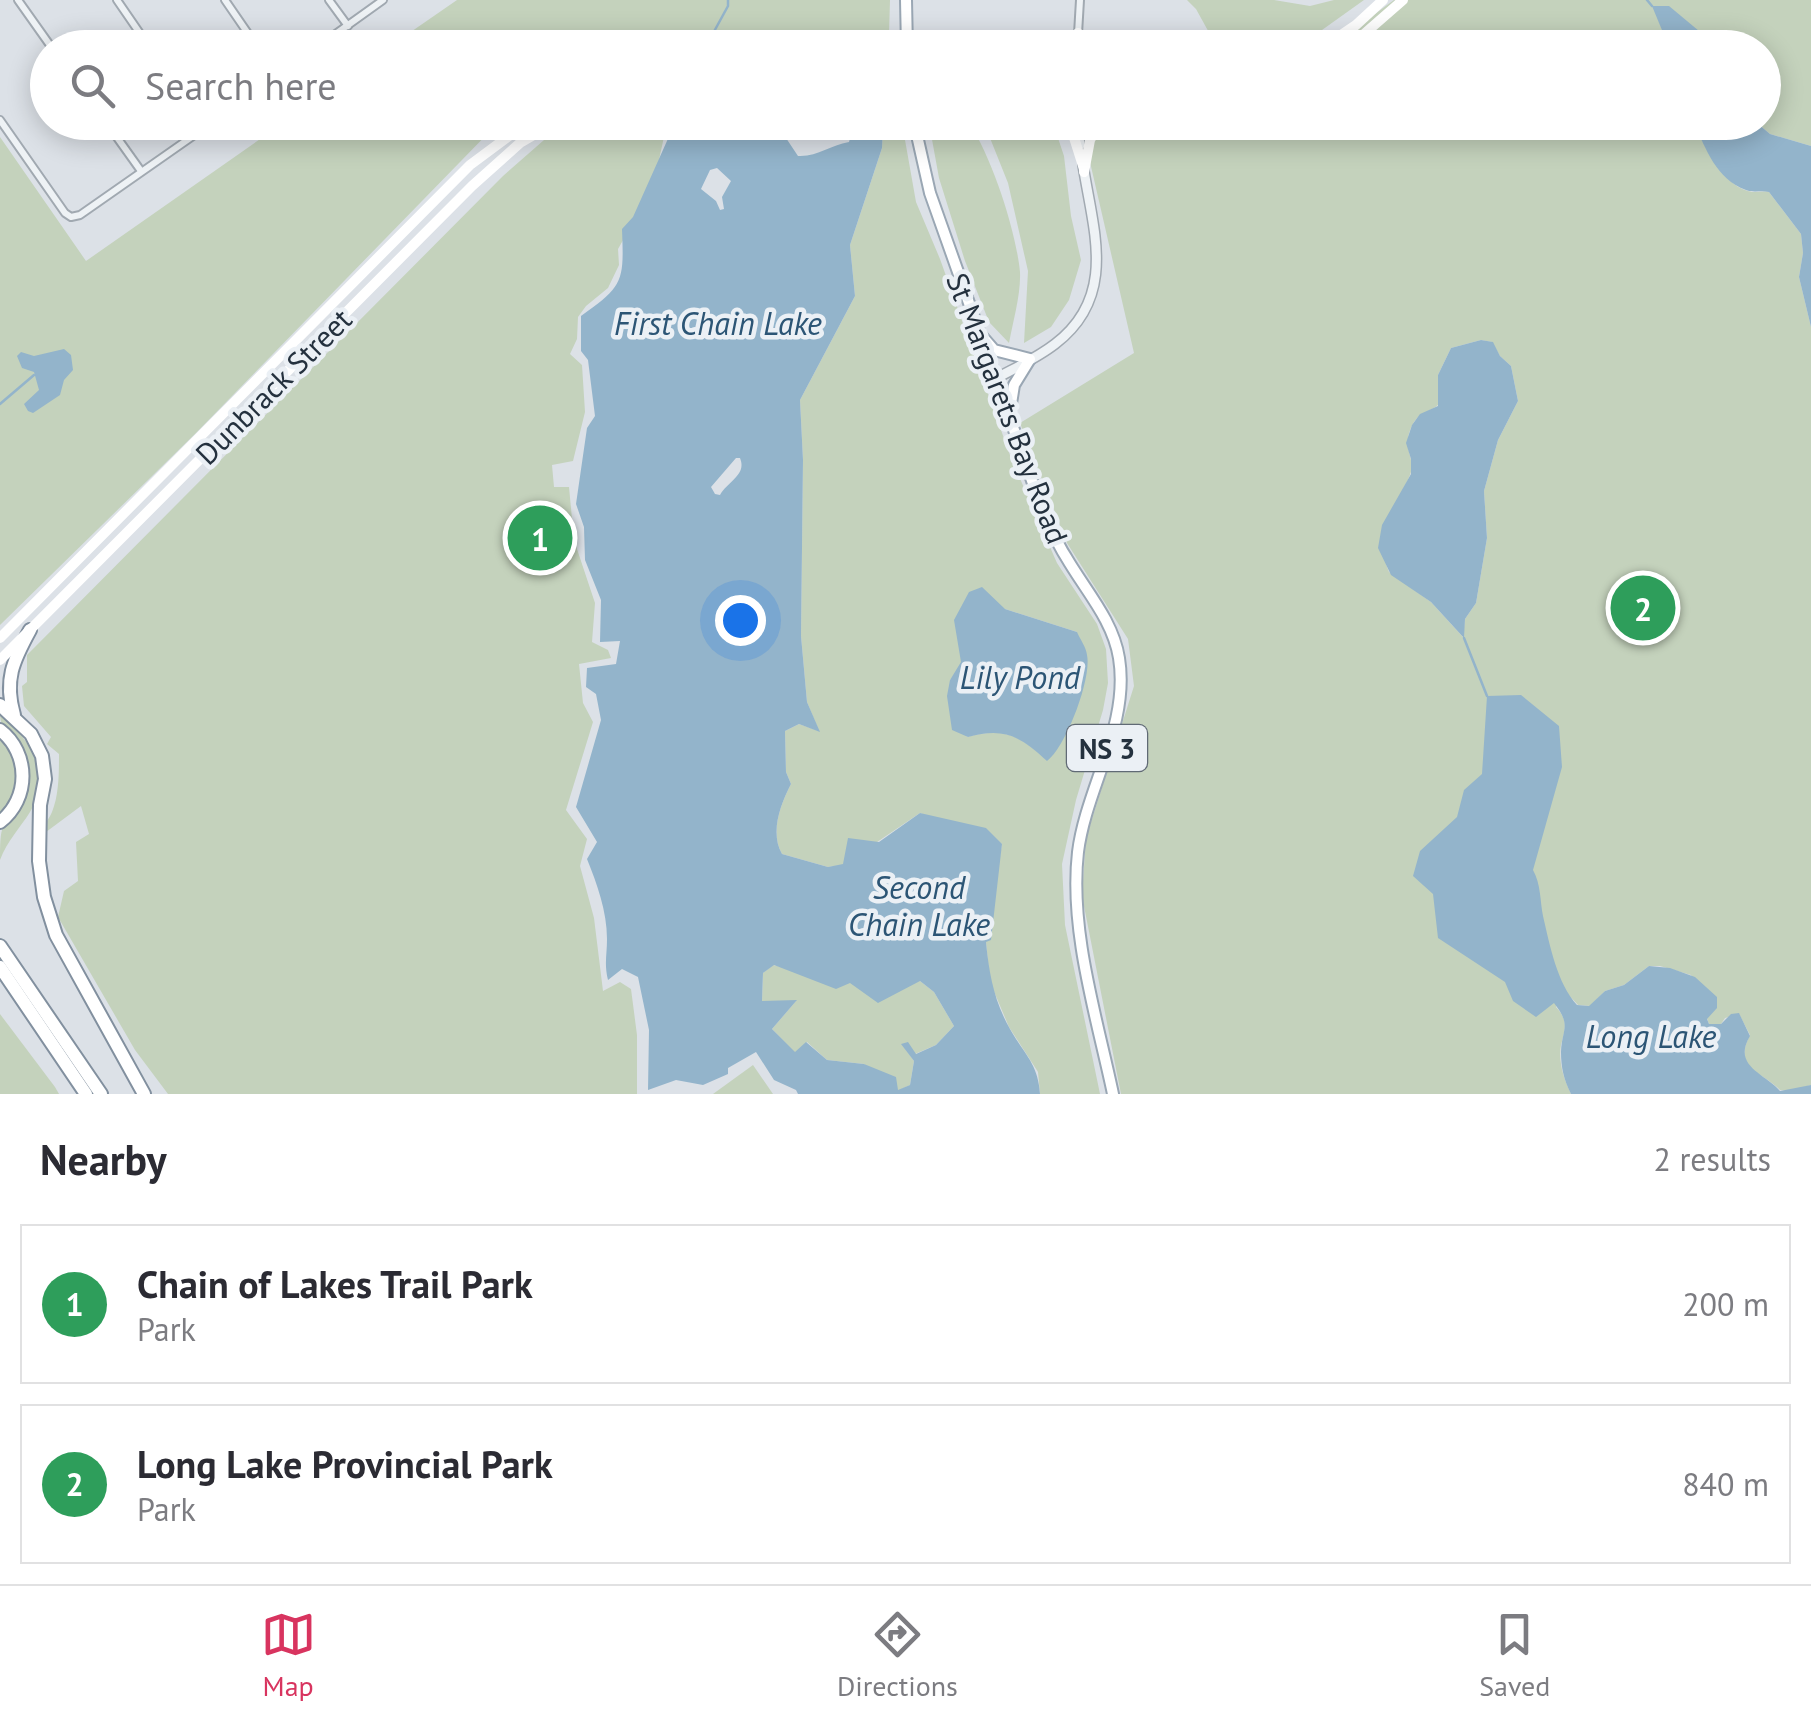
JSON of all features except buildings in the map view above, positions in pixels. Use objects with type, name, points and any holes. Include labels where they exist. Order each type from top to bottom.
[{"type":"highway","points":[[14,715],[8,679],[30,630]]},
{"type":"highway","points":[[0,705],[30,734],[42,756],[45,779],[40,806],[39,861],[44,897],[56,935],[144,1094]]},
{"type":"highway","points":[[0,730],[19,752],[24,776],[19,801],[0,822]]},
{"type":"highway","points":[[0,946],[101,1094]]},
{"type":"highway","points":[[0,970],[86,1094]]},
{"type":"main road","points":[[906,0],[907,30]]},
{"type":"main road","points":[[1349,30],[1383,0]]},
{"type":"main road","points":[[1369,30],[1403,0]]},
{"type":"main road","name":"Dunbrack Street","points":[[0,638],[470,165],[504,140]]},
{"type":"main road","name":"Dunbrack Street","points":[[0,660],[472,186],[527,140]]},
{"type":"main road","name":"St Margarets Bay Road","points":[[918,140],[930,193],[1042,509],[1065,557],[1108,625],[1119,661],[1116,712],[1083,824],[1076,884],[1078,921],[1113,1094]]},
{"type":"main road","points":[[1074,140],[1084,172]]},
{"type":"main road","points":[[1084,172],[1090,140]]},
{"type":"main road","points":[[978,332],[994,350],[1030,359],[1014,385],[1011,421]]},
{"type":"street","points":[[18,0],[39,30]]},
{"type":"street","points":[[117,0],[138,30]]},
{"type":"street","points":[[225,0],[246,30]]},
{"type":"street","points":[[329,0],[348,26]]},
{"type":"street","points":[[342,30],[383,0]]},
{"type":"street","points":[[1078,30],[1080,0]]},
{"type":"street","points":[[0,120],[71,217],[80,215],[185,140]]},
{"type":"street","points":[[119,140],[141,171]]},
{"type":"street","points":[[995,379],[1055,345],[1072,329],[1094,288],[1098,257],[1080,140]]},
{"type":"green space","points":[[457,0],[890,0],[889,30],[414,30]]},
{"type":"green space","points":[[1187,0],[1274,0],[1310,6],[1334,0],[1364,0],[1322,30],[1208,30]]},
{"type":"green space","points":[[1394,0],[1811,0],[1811,146],[1781,137],[1781,30],[1353,30]]},
{"type":"green space","points":[[0,137],[86,261],[259,140],[481,140],[195,434],[0,625]]},
{"type":"green space","points":[[544,140],[663,140],[657,169],[618,249],[619,265],[608,288],[578,317],[577,339],[570,354],[582,365],[585,412],[573,461],[552,465],[554,487],[569,487],[574,540],[595,603],[592,642],[608,650],[611,658],[579,664],[583,703],[593,722],[566,810],[587,839],[580,866],[594,918],[603,991],[620,982],[631,989],[637,1035],[637,1094],[168,1094],[135,1050],[58,917],[64,891],[78,881],[76,842],[89,834],[81,806],[42,835],[56,798],[59,754],[47,744],[51,737],[24,706],[22,686],[27,682],[27,655],[503,176]]},
{"type":"green space","points":[[882,140],[905,140],[916,202],[1011,458],[1057,563],[1097,624],[1106,649],[1108,683],[1103,710],[1062,864],[1065,925],[1100,1094],[1040,1094],[1038,1072],[1009,1027],[990,982],[986,942],[1002,844],[920,813],[843,865],[828,867],[782,854],[778,846],[778,819],[791,784],[786,772],[785,731],[799,724],[819,731],[807,702],[801,636],[800,400],[855,296],[850,245]],"holes":[[[1005,609],[1077,632],[1047,760],[1011,735],[967,737],[950,680]]]},
{"type":"green space","points":[[932,140],[979,140],[1002,195],[1020,272],[1009,343],[989,322],[939,178]]},
{"type":"green space","points":[[991,140],[1059,140],[1081,260],[1069,300],[1051,327],[1024,343],[1028,271],[1008,183]]},
{"type":"green space","points":[[1085,140],[1702,140],[1716,165],[1733,183],[1753,192],[1769,192],[1801,234],[1799,277],[1811,327],[1811,1085],[1780,1090],[1747,1063],[1745,1047],[1750,1035],[1739,1014],[1725,1018],[1721,1024],[1709,1024],[1691,975],[1649,966],[1624,985],[1605,991],[1590,1006],[1578,1005],[1564,990],[1556,1007],[1564,1021],[1560,1058],[1571,1094],[1121,1094],[1082,896],[1086,838],[1134,686],[1128,639],[1067,543],[1020,423],[1134,353]],"holes":[[[1481,340],[1492,342],[1511,366],[1518,401],[1498,440],[1484,491],[1487,538],[1476,603],[1465,619],[1463,637],[1431,602],[1389,572],[1382,542],[1387,520],[1412,469],[1410,431],[1416,419],[1439,404],[1438,375],[1451,348]]]},
{"type":"green space","points":[[0,713],[29,746],[40,783],[30,812],[0,860],[2,830],[22,803],[29,783],[25,764],[5,732]]},
{"type":"green space","points":[[0,740],[12,758],[16,777],[12,796],[0,814]]},
{"type":"green space","points":[[773,965],[850,983],[920,981],[934,992],[954,1026],[936,1045],[915,1054],[902,1044],[914,1061],[910,1085],[898,1091],[864,1064],[827,1060],[807,1042],[795,1053],[772,1029],[796,1001],[762,1001],[763,973]]},
{"type":"green space","points":[[0,1014],[55,1087],[59,1094],[0,1094]]},
{"type":"green space","points":[[753,1065],[773,1094],[713,1094]]},
{"type":"water","points":[[1652,6],[1669,6],[1698,30],[1662,30]]},
{"type":"water","points":[[1781,137],[1811,146],[1811,327],[1799,277],[1801,234],[1769,192],[1736,185],[1713,162],[1702,140]]},
{"type":"water","name":"First Chain Lake","points":[[667,140],[787,140],[798,156],[812,155],[850,140],[882,140],[850,245],[855,296],[800,400],[801,636],[807,702],[820,732],[799,724],[785,731],[786,772],[791,784],[780,810],[778,846],[782,854],[828,867],[843,864],[848,838],[879,842],[920,813],[986,828],[1002,844],[991,940],[986,942],[991,976],[1004,1018],[1033,1066],[1040,1094],[798,1094],[774,1080],[756,1052],[728,1068],[728,1074],[703,1085],[676,1080],[648,1090],[649,1030],[638,977],[622,969],[608,980],[605,918],[587,859],[597,842],[576,807],[601,720],[596,694],[586,687],[587,668],[616,664],[620,641],[600,642],[601,600],[585,560],[584,527],[576,504],[587,428],[595,416],[588,360],[581,351],[581,316],[606,297],[618,281],[622,229],[633,217]],"holes":[[[717,168],[731,181],[722,197],[724,209],[720,210],[716,201],[701,189],[710,170]],[[740,458],[739,473],[720,495],[715,494],[711,487]],[[774,965],[836,989],[850,983],[878,1003],[920,981],[934,992],[954,1026],[936,1045],[916,1054],[908,1042],[901,1044],[914,1061],[910,1085],[898,1090],[896,1077],[864,1064],[827,1060],[806,1042],[795,1052],[772,1029],[797,1000],[762,1001],[763,973]]]},
{"type":"water","points":[[1481,340],[1493,342],[1511,366],[1518,401],[1498,440],[1484,491],[1487,538],[1476,603],[1465,619],[1464,638],[1431,602],[1391,575],[1378,548],[1382,525],[1411,474],[1406,443],[1412,425],[1420,414],[1438,406],[1438,375],[1451,348]]},
{"type":"water","points":[[64,349],[71,355],[73,370],[64,380],[60,395],[33,413],[28,411],[24,404],[39,390],[34,372],[22,368],[17,356],[21,352],[34,356]]},
{"type":"water","name":"Lily Pond","points":[[982,587],[1005,609],[1077,632],[1085,649],[1086,679],[1076,711],[1062,742],[1047,761],[1011,736],[992,733],[968,737],[952,730],[947,696],[950,680],[961,662],[954,620],[969,592]]},
{"type":"water","name":"Long Lake","points":[[1521,695],[1559,726],[1562,767],[1533,870],[1552,952],[1570,996],[1577,1005],[1589,1006],[1605,991],[1624,985],[1649,966],[1695,977],[1717,997],[1717,1008],[1707,1019],[1709,1024],[1721,1024],[1731,1014],[1739,1013],[1750,1036],[1745,1055],[1752,1068],[1780,1091],[1811,1085],[1811,1094],[1571,1094],[1561,1052],[1565,1027],[1554,1003],[1536,1017],[1513,1001],[1505,982],[1438,938],[1433,894],[1413,876],[1420,851],[1457,817],[1464,790],[1482,774],[1487,696]]},
{"type":"waterway","points":[[715,30],[728,0]]},
{"type":"waterway","points":[[1647,0],[1652,6]]},
{"type":"waterway","points":[[0,404],[34,375]]},
{"type":"waterway","points":[[1464,638],[1487,696]]},
{"type":"place","name":"Chain of Lakes Trail Park","points":[[540,538]]},
{"type":"place","name":"Long Lake Provincial Park","points":[[1643,608]]},
{"type":"water label","name":"Second Chain Lake","points":[[919,906]]}]
